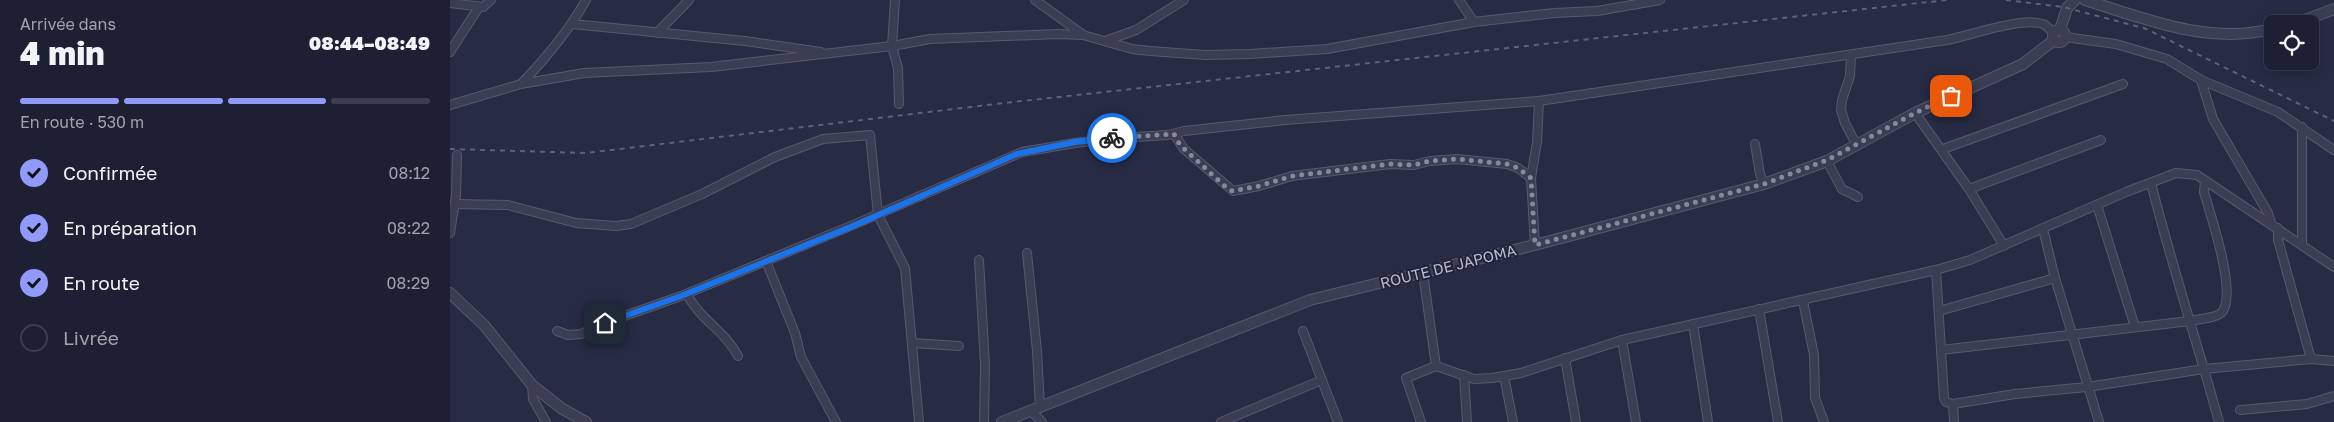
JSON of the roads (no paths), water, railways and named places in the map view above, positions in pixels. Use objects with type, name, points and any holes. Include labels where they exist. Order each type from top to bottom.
[{"type":"street","points":[[450,3],[484,7],[491,0]]},
{"type":"street","points":[[520,84],[544,60],[572,24],[586,0]]},
{"type":"street","points":[[657,33],[689,0]]},
{"type":"street","points":[[895,0],[892,46],[898,68],[899,104]]},
{"type":"street","points":[[1035,0],[1083,35]]},
{"type":"street","points":[[1105,41],[1136,30],[1184,0]]},
{"type":"street","points":[[1459,0],[1474,22]]},
{"type":"street","points":[[450,105],[520,84],[584,73],[711,67],[892,46],[936,39],[1041,34],[1083,35],[1132,49],[1150,52],[1205,55],[1250,54],[1327,48],[1474,22],[1554,12],[1597,11],[1660,0]]},
{"type":"street","points":[[2058,35],[2067,8],[2075,0]]},
{"type":"street","points":[[2085,0],[2171,27],[2201,33],[2237,35],[2264,30]]},
{"type":"street","points":[[450,52],[479,7]]},
{"type":"street","points":[[2318,15],[2334,9]]},
{"type":"street","points":[[557,331],[568,335],[582,334],[605,323],[687,294],[878,215],[1022,152],[1092,140],[1174,134],[1184,131],[1285,120],[1539,101],[1953,39],[2009,25],[2036,23],[2045,25],[2058,35],[2116,44],[2167,60],[2201,80],[2278,112],[2334,150]]},
{"type":"street","points":[[572,24],[764,43],[813,50],[826,54]]},
{"type":"street","name":"ROUTE DE JAPOMA","points":[[1002,422],[1310,300],[1535,245],[1764,184],[1827,160],[1915,113],[2023,64],[2058,35]]},
{"type":"street","points":[[1850,55],[1850,76],[1842,100],[1841,110],[1845,124],[1856,144]]},
{"type":"street","points":[[2201,80],[2213,119],[2268,213],[2271,223]]},
{"type":"street","points":[[1942,149],[2123,84]]},
{"type":"street","points":[[1535,245],[1531,178],[1537,142],[1539,101]]},
{"type":"street","points":[[1915,113],[1969,188],[2004,246]]},
{"type":"street","points":[[2302,127],[2302,245]]},
{"type":"street","points":[[1174,134],[1184,149],[1229,190],[1233,191],[1259,186],[1292,176],[1390,164],[1414,165],[1430,161],[1457,159],[1507,164],[1518,168],[1531,178]]},
{"type":"street","points":[[455,204],[508,205],[576,222],[606,226],[631,224],[702,194],[764,161],[822,139],[869,135],[871,136],[878,215],[905,268],[918,422]]},
{"type":"street","points":[[1969,188],[2101,140]]},
{"type":"street","points":[[1755,144],[1760,174],[1764,184]]},
{"type":"street","points":[[450,233],[455,204],[457,155]]},
{"type":"street","points":[[1827,160],[1842,189],[1858,197]]},
{"type":"street","points":[[1421,422],[1406,378],[1436,366],[1474,380],[1504,376],[1622,340],[1803,301],[1844,289],[1855,290],[1936,270],[1970,260],[2176,173],[2188,173],[2206,181],[2334,267]]},
{"type":"street","points":[[1941,350],[2190,321],[2223,312],[2227,291],[2216,234],[2204,192],[2206,181]]},
{"type":"street","points":[[2151,183],[2177,284],[2190,321],[2219,422]]},
{"type":"street","points":[[2096,206],[2135,327]]},
{"type":"street","points":[[2278,228],[2278,240],[2310,359]]},
{"type":"street","points":[[2043,229],[2055,278],[2099,422]]},
{"type":"street","points":[[1027,253],[1037,351],[1036,409],[1042,422]]},
{"type":"street","points":[[979,260],[985,365],[984,422]]},
{"type":"street","points":[[766,261],[795,333],[801,357],[836,422]]},
{"type":"street","points":[[1936,270],[1944,398],[1946,402],[1953,404],[2014,394],[2087,387],[2204,369],[2310,359],[2334,361]]},
{"type":"street","points":[[1423,273],[1436,366]]},
{"type":"street","points":[[1939,311],[2055,278]]},
{"type":"street","points":[[450,293],[484,325],[532,385],[561,408],[586,422]]},
{"type":"street","points":[[687,294],[693,306],[728,338],[738,356]]},
{"type":"street","points":[[1803,301],[1814,355],[1815,398],[1824,422]]},
{"type":"street","points":[[1759,309],[1778,422]]},
{"type":"street","points":[[1693,324],[1708,422]]},
{"type":"street","points":[[1302,331],[1338,422]]},
{"type":"street","points":[[1622,340],[1636,422]]},
{"type":"street","points":[[912,343],[959,346]]},
{"type":"street","points":[[1565,358],[1576,422]]},
{"type":"street","points":[[1464,375],[1467,422]]},
{"type":"street","points":[[1504,376],[1513,422]]},
{"type":"street","points":[[1222,422],[1322,380]]},
{"type":"street","points":[[532,385],[533,399],[546,422]]},
{"type":"street","points":[[2240,410],[2307,404],[2334,396]]},
{"type":"street","points":[[1953,404],[1954,422]]},
{"type":"railway","points":[[450,149],[586,153],[1004,103],[1947,0]]},
{"type":"railway","points":[[2006,0],[2063,7],[2144,28],[2334,121]]}]
